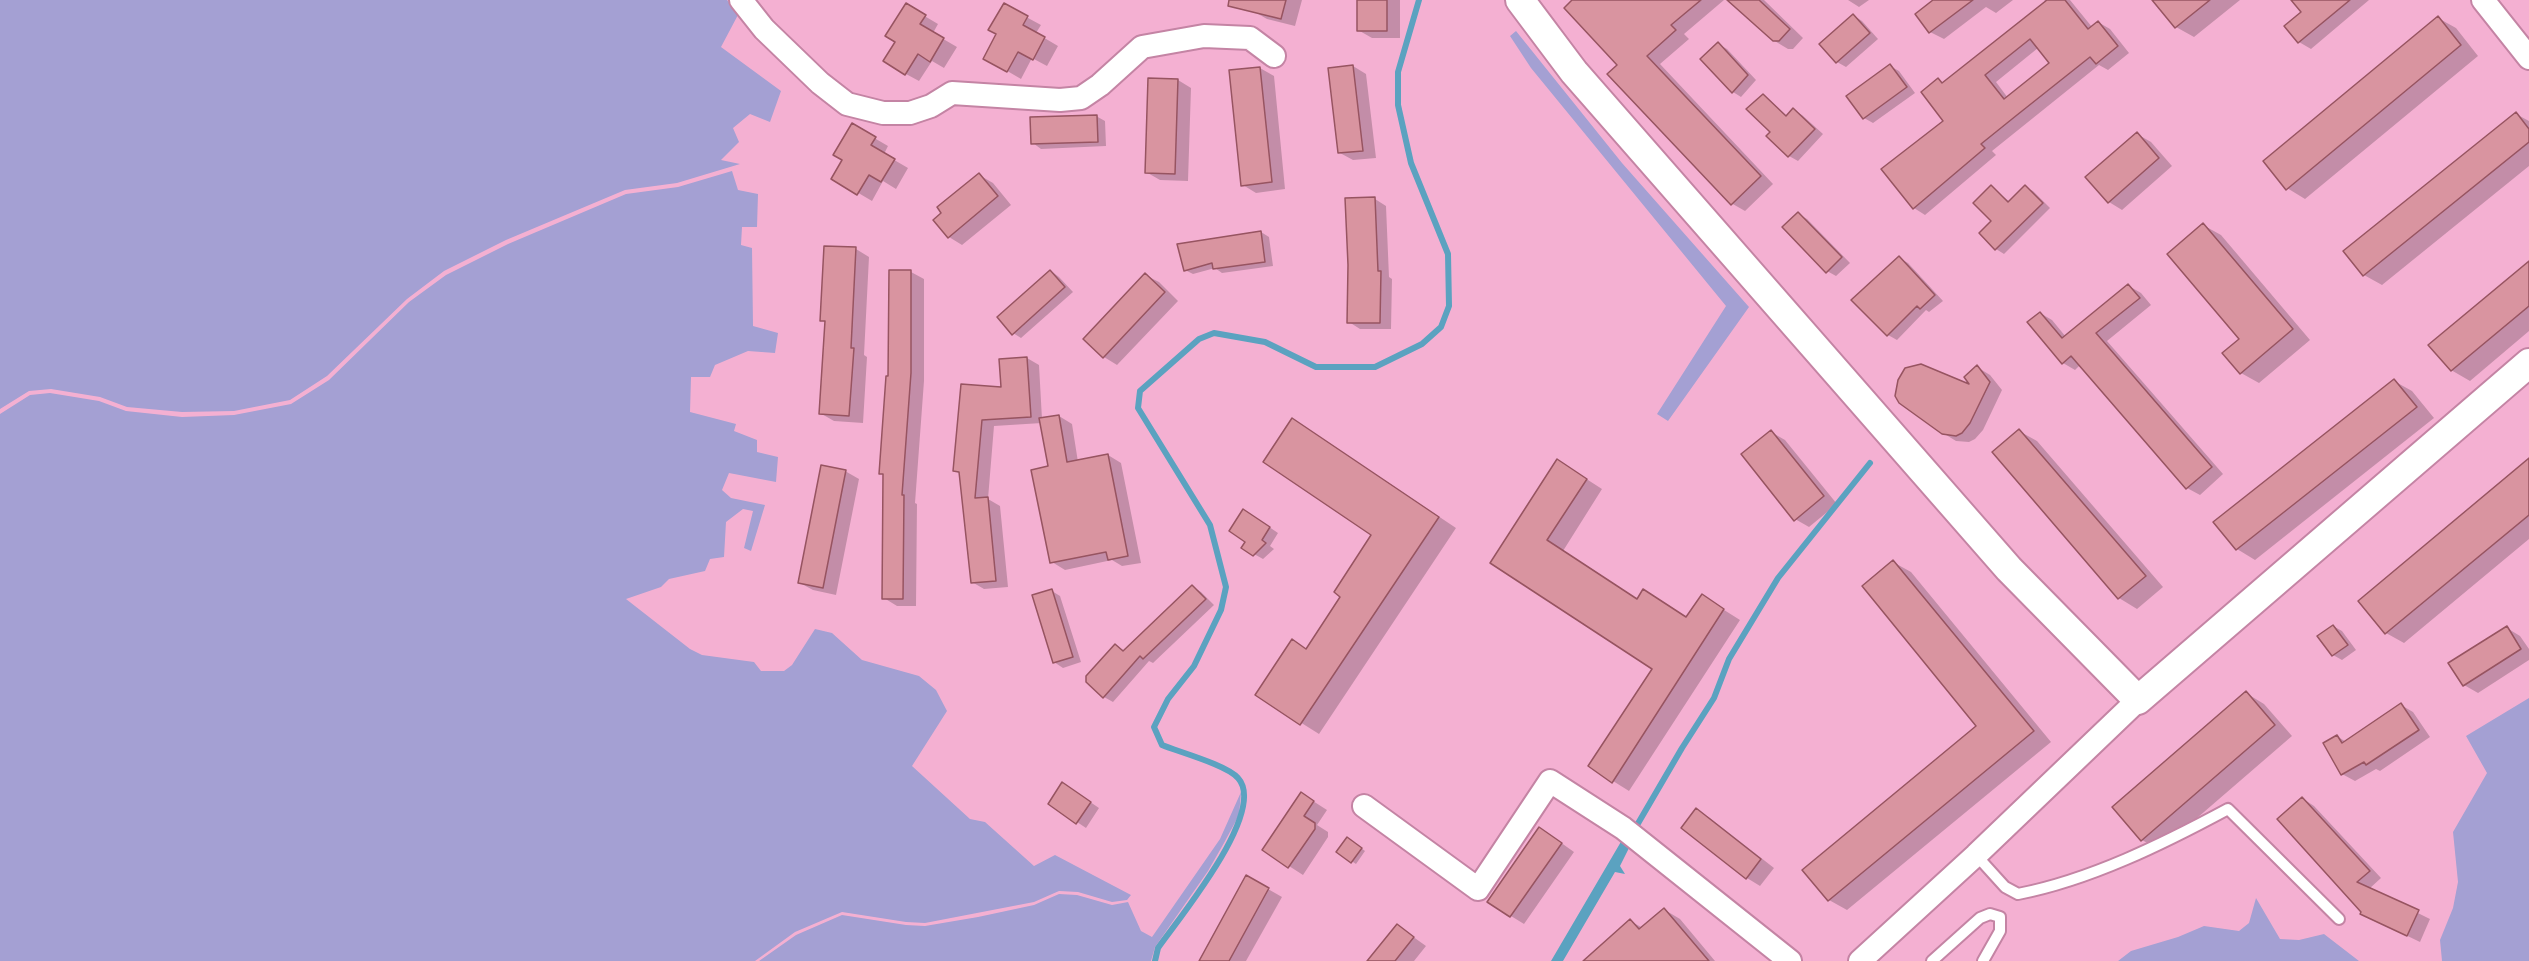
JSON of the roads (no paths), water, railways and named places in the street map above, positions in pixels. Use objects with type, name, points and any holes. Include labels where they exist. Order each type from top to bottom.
[{"type":"street","points":[[741,0],[764,29],[829,90],[847,104],[883,113],[910,114],[931,106],[952,93],[1060,100],[1081,98],[1100,86],[1142,47],[1204,36],[1250,38],[1274,56]]},
{"type":"street","points":[[1520,0],[1574,72],[2009,569],[2138,700]]},
{"type":"street","points":[[2483,0],[2529,58]]},
{"type":"street","points":[[1860,961],[1976,855],[2138,700],[2529,363]]},
{"type":"street","points":[[1364,806],[1478,890],[1550,781],[1629,833],[1790,961]]},
{"type":"lane","points":[[1976,855],[2005,887],[2018,894],[2058,886],[2183,833],[2228,809],[2339,919]]},
{"type":"lane","points":[[1932,961],[1980,918],[1990,914],[2000,917],[2000,931],[1983,961]]},
{"type":"water","points":[[1622,840],[1630,846],[1620,866],[1625,874],[1615,872],[1563,961],[1551,961]]},
{"type":"waterway","points":[[1155,961],[1158,948],[1200,890],[1231,838],[1241,814],[1244,794],[1238,778],[1232,773],[1162,745],[1154,727],[1168,699],[1194,666],[1221,610],[1226,587],[1210,525],[1138,408],[1140,391],[1199,339],[1214,333],[1265,342],[1316,367],[1375,367],[1422,344],[1441,327],[1449,306],[1448,254],[1411,163],[1398,105],[1398,72],[1419,0]]},
{"type":"waterway","points":[[1633,832],[1714,698],[1729,659],[1778,578],[1870,463]]}]
